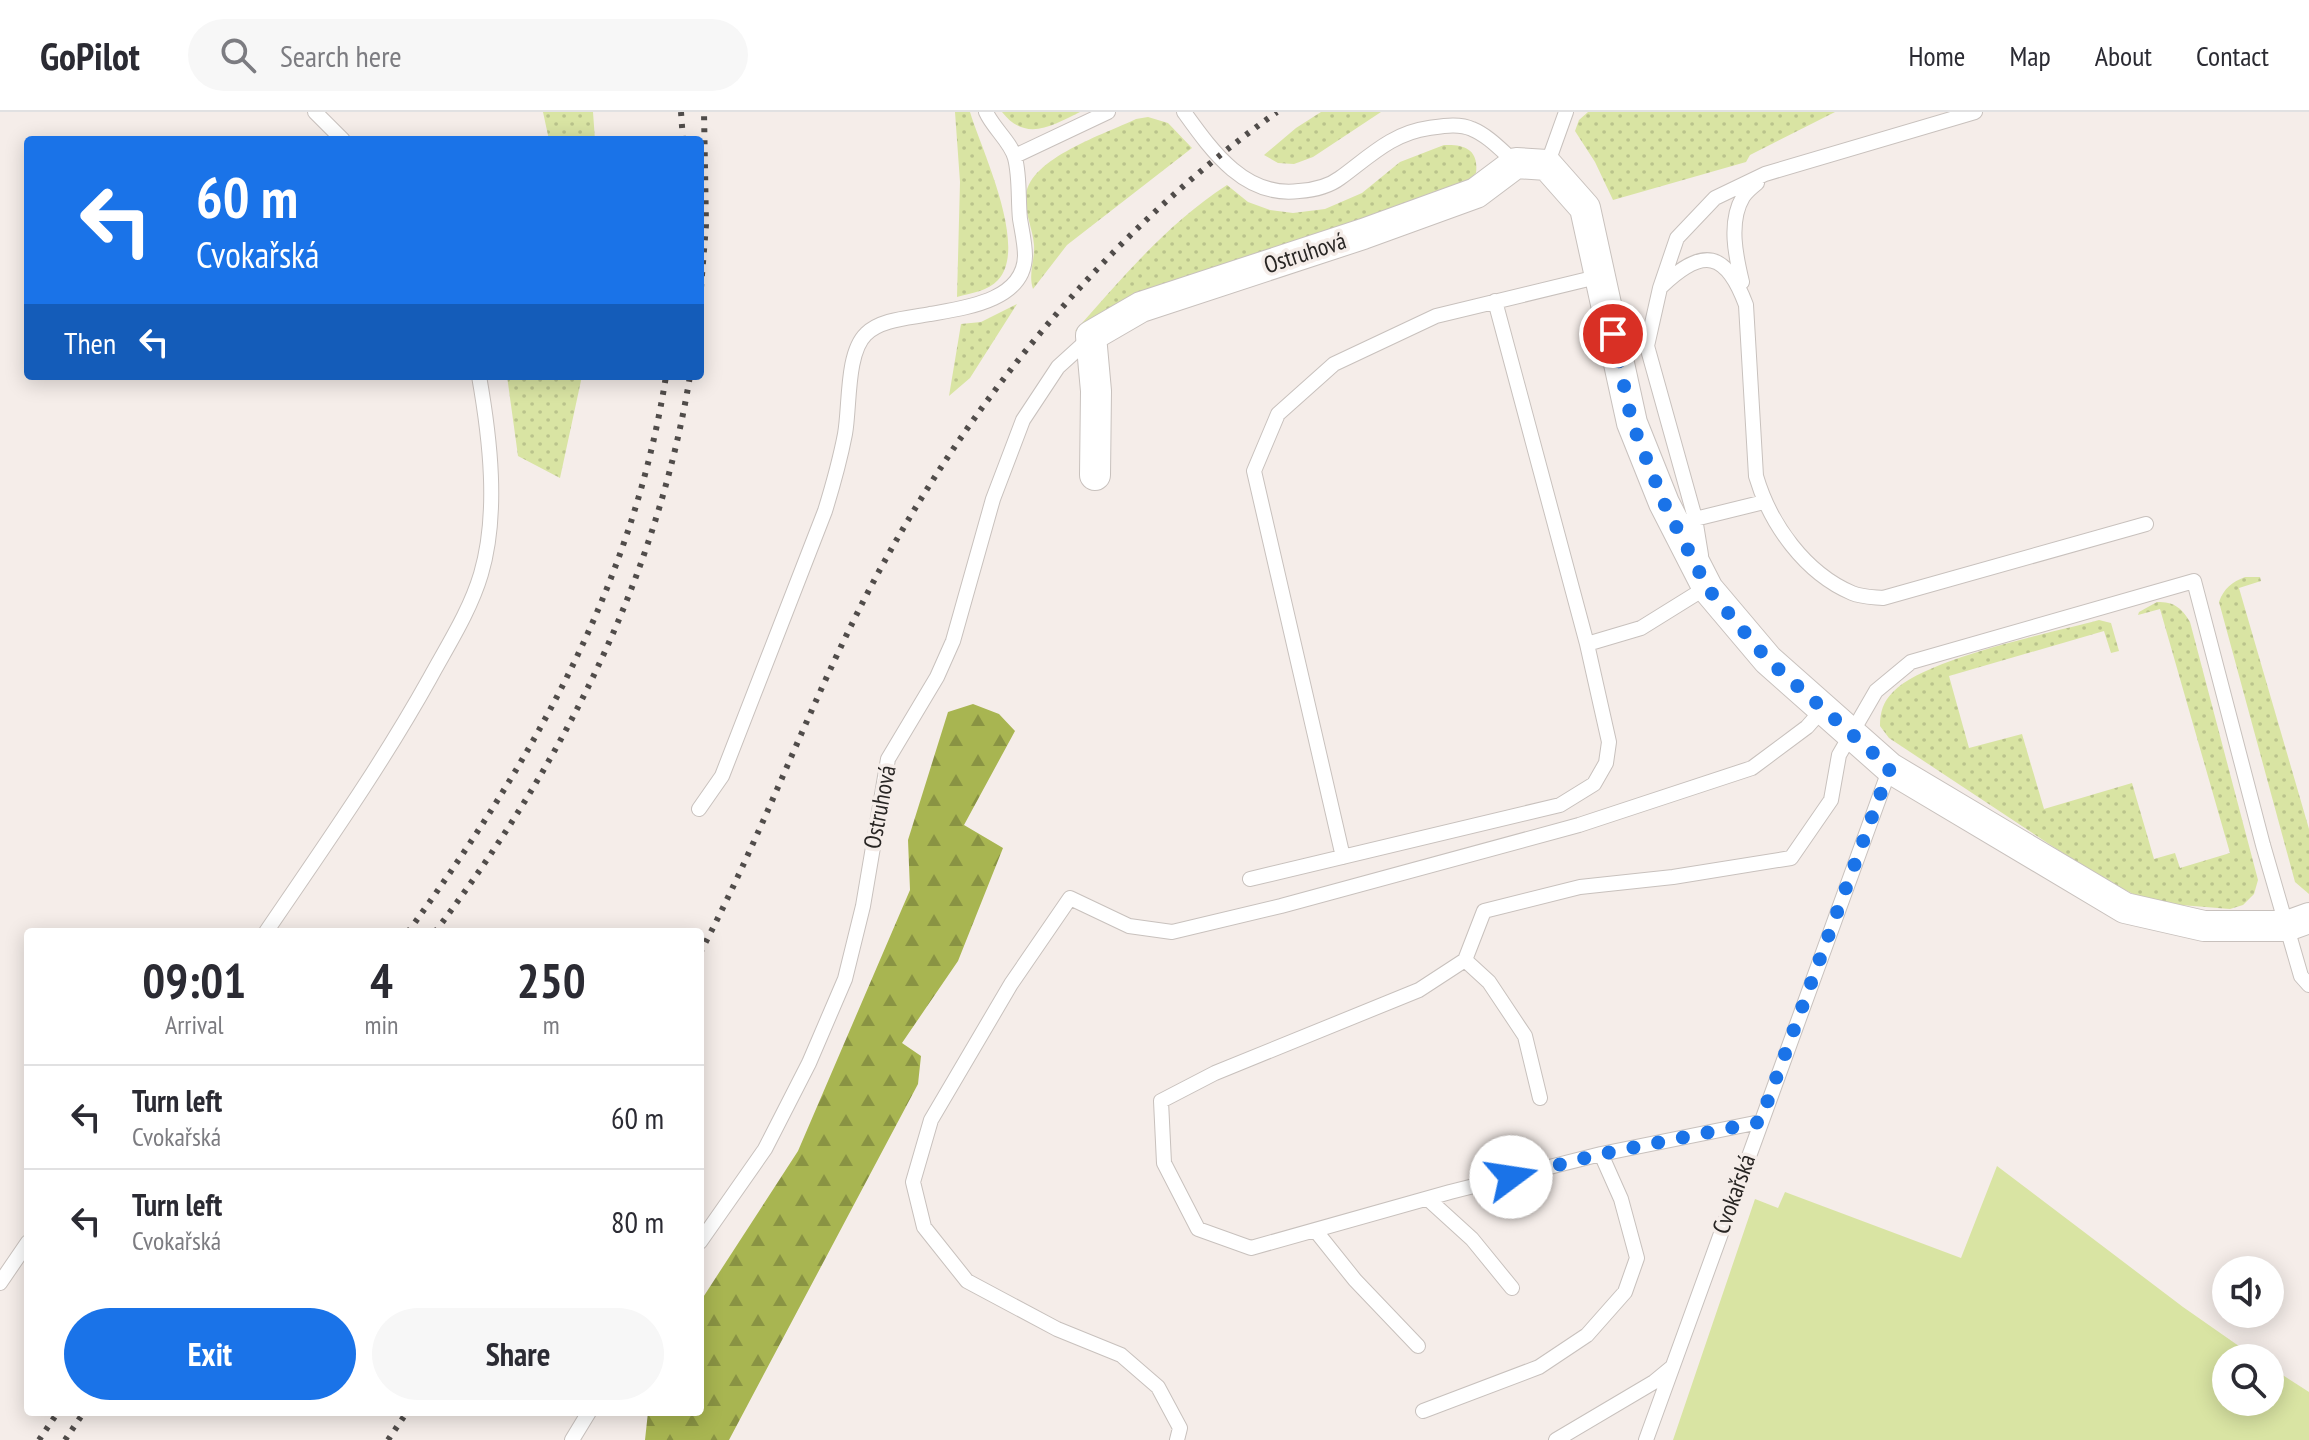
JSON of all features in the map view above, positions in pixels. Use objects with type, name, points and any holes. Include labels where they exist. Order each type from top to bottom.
[{"type":"street","points":[[1516,163],[1547,165],[1585,208],[1632,423],[1685,521],[1708,589],[1768,660],[1890,768],[2125,908],[2204,926],[2298,922]]},
{"type":"street","name":"Ostruhová","points":[[1091,336],[1141,307],[1476,193],[1516,163]]},
{"type":"street","points":[[1091,336],[1096,391],[1095,475]]},
{"type":"lane","points":[[315,112],[339,136]]},
{"type":"lane","points":[[699,809],[722,776],[825,511],[846,429],[857,350],[864,335],[875,327],[893,321],[961,309],[1007,291],[1017,282],[1025,258],[1015,156],[986,112]]},
{"type":"lane","points":[[1015,156],[1108,112]]},
{"type":"lane","points":[[1184,112],[1200,135],[1235,173],[1256,186],[1278,192],[1316,189],[1336,181],[1398,136],[1449,125],[1470,128],[1516,163]]},
{"type":"lane","points":[[1764,502],[1685,521],[1647,346],[1660,288],[1677,238],[1715,198],[1765,174],[1975,112]]},
{"type":"lane","points":[[1547,165],[1561,115]]},
{"type":"lane","points":[[1765,174],[1743,197],[1735,220],[1736,259],[1746,305],[1756,476],[1764,502],[1778,526],[1814,570],[1853,594],[1883,598],[2146,524]]},
{"type":"lane","points":[[1660,288],[1681,268],[1701,259],[1723,263],[1737,281],[1746,305]]},
{"type":"lane","points":[[1343,857],[1254,471],[1278,414],[1334,364],[1436,316],[1601,276]]},
{"type":"lane","points":[[1250,879],[1560,805],[1594,784],[1606,763],[1609,742],[1587,644],[1495,301]]},
{"type":"lane","name":"Ostruhová","points":[[704,1236],[765,1149],[809,1063],[845,979],[863,906],[888,759],[937,677],[953,641],[993,499],[1023,420],[1058,367],[1091,336]]},
{"type":"lane","points":[[269,928],[410,714],[457,629],[481,575],[491,492],[490,436],[480,380]]},
{"type":"lane","points":[[1760,1122],[1601,1154],[1251,1248],[1198,1229],[1164,1163],[1161,1101],[1215,1073],[1419,990],[1465,960],[1484,911],[1580,887],[1673,877],[1791,858],[1831,800],[1839,755],[1876,691],[1911,662],[2194,581],[2263,845],[2298,922],[2301,976],[2309,985]]},
{"type":"lane","points":[[1587,644],[1641,628],[1708,589]]},
{"type":"lane","points":[[1177,1440],[1180,1428],[1158,1387],[1121,1355],[1057,1329],[967,1281],[924,1227],[913,1182],[931,1120],[1011,984],[1070,898],[1129,926],[1172,932],[1281,906],[1579,825],[1752,768],[1807,727],[1822,710]]},
{"type":"lane","name":"Cvokařská","points":[[1646,1440],[1890,768]]},
{"type":"lane","points":[[1465,960],[1489,982],[1525,1036],[1540,1098]]},
{"type":"lane","points":[[1423,1411],[1539,1367],[1587,1335],[1625,1292],[1637,1258],[1621,1199],[1601,1154]]},
{"type":"lane","points":[[1428,1199],[1472,1239],[1512,1288]]},
{"type":"lane","points":[[1315,1230],[1355,1280],[1418,1346]]},
{"type":"lane","points":[[0,1283],[24,1248]]},
{"type":"lane","points":[[1556,1440],[1654,1382],[1673,1366]]},
{"type":"lane","points":[[572,1440],[587,1416]]},
{"type":"green space","points":[[543,112],[593,112],[595,136],[548,136]]},
{"type":"green space","points":[[955,112],[970,112],[1000,198],[1008,245],[1006,265],[998,280],[984,289],[957,297],[960,182]]},
{"type":"green space","points":[[1002,112],[1080,112],[1050,126],[1030,129],[1011,121]]},
{"type":"green space","points":[[1321,112],[1381,112],[1313,157],[1294,164],[1278,163],[1264,155],[1296,128]]},
{"type":"green space","points":[[1588,112],[1835,112],[1750,155],[1746,162],[1613,200],[1595,162],[1575,131],[1579,120]]},
{"type":"green space","points":[[1148,117],[1168,123],[1192,148],[1067,245],[1033,289],[1034,245],[1026,201],[1031,182],[1054,159],[1071,149],[1136,119]]},
{"type":"green space","points":[[1444,145],[1464,147],[1475,158],[1476,173],[1466,182],[1094,318],[1075,331],[1165,234],[1227,185],[1248,202],[1270,210],[1293,213],[1325,209],[1362,193],[1400,162]]},
{"type":"green space","points":[[1017,304],[970,378],[949,396],[961,324],[981,322]]},
{"type":"green space","points":[[508,380],[581,380],[560,478],[518,456]]},
{"type":"green space","points":[[2245,577],[2260,577],[2261,581],[2239,588],[2309,829],[2309,894],[2295,882],[2219,602],[2229,586]]},
{"type":"green space","points":[[2157,602],[2176,606],[2190,622],[2258,880],[2254,894],[2243,905],[2230,909],[2181,905],[2139,897],[2096,875],[1889,738],[1880,726],[1883,708],[1893,692],[1932,668],[2051,632],[2099,620],[2111,623],[2119,651],[2111,653],[2104,631],[1949,676],[1969,748],[2022,734],[2044,809],[2132,783],[2154,859],[2175,853],[2180,868],[2230,853],[2160,609],[2138,615]]},
{"type":"green space","points":[[973,704],[999,714],[1015,731],[964,825],[1003,848],[958,961],[902,1043],[921,1056],[918,1084],[729,1440],[645,1440],[648,1416],[704,1416],[704,1296],[798,1151],[910,890],[908,840],[948,712]]},
{"type":"green space","points":[[1997,1166],[2236,1344],[2212,1344],[2212,1416],[2284,1416],[2284,1376],[2309,1392],[2309,1440],[1673,1440],[1755,1199],[1778,1208],[1785,1192],[1961,1258]]},
{"type":"railway","points":[[681,112],[683,136]]},
{"type":"railway","points":[[704,112],[704,250]]},
{"type":"railway","points":[[704,945],[853,622],[915,508],[957,443],[1002,381],[1103,263],[1158,209],[1277,112]]},
{"type":"railway","points":[[411,928],[496,803],[571,669],[602,600],[629,528],[650,453],[665,380]]},
{"type":"railway","points":[[438,928],[523,804],[562,738],[597,669],[653,527],[674,452],[689,380]]},
{"type":"railway","points":[[39,1440],[55,1416]]},
{"type":"railway","points":[[65,1440],[81,1416]]},
{"type":"railway","points":[[388,1440],[404,1416]]},
{"type":"route","points":[[1511,1177],[1601,1154],[1760,1122],[1890,768],[1768,660],[1708,589],[1664,503],[1632,423],[1613,334]]}]
